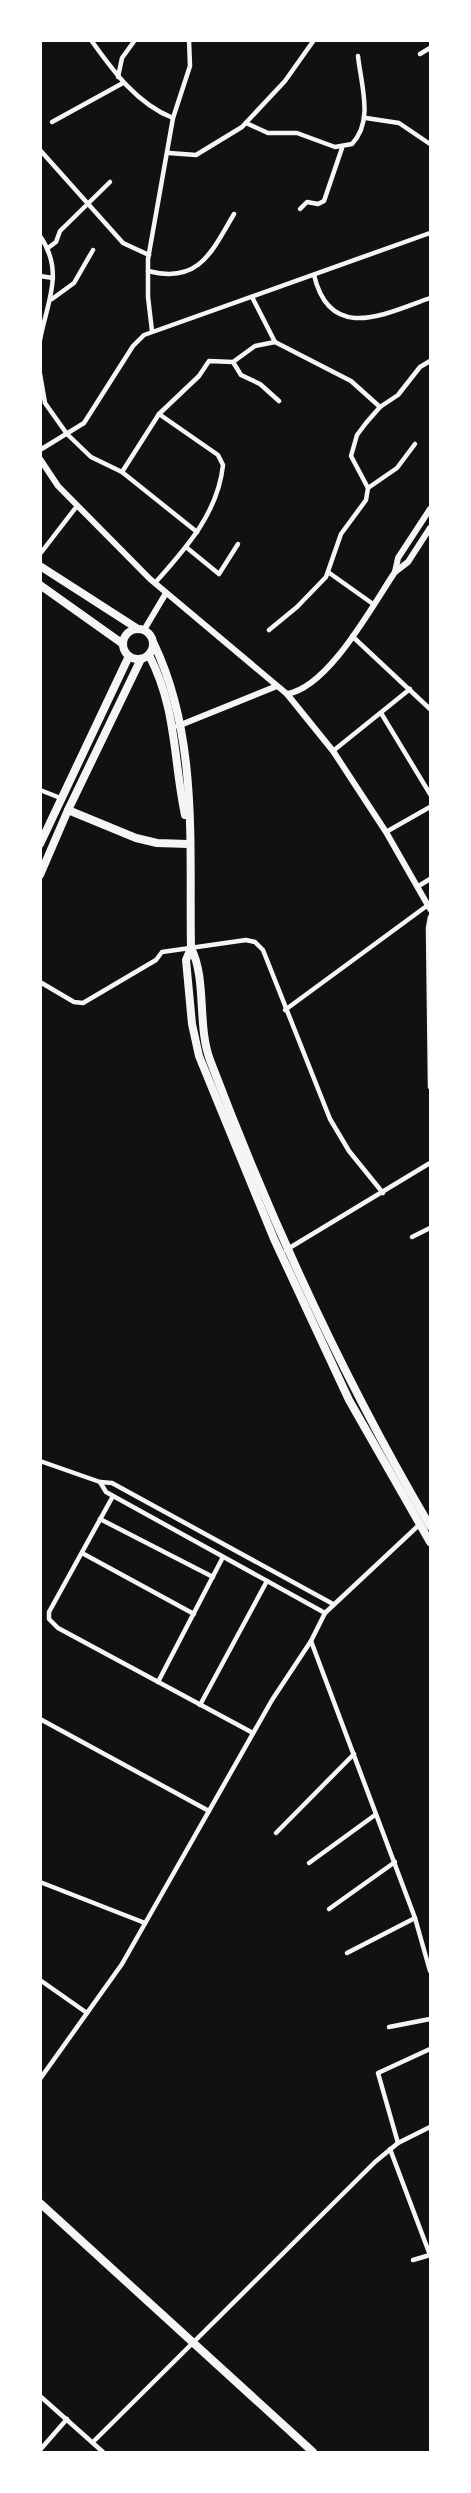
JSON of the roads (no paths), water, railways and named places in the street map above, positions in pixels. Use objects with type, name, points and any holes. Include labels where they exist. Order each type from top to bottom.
[{"type":"highway","points":[[40,566],[152,638],[166,671],[178,726],[189,802],[191,948],[197,959],[202,1025],[209,1058],[285,1251],[358,1399],[426,1523],[430,1542]]},
{"type":"highway","points":[[40,585],[123,644],[129,656],[141,659],[150,654],[154,644]]},
{"type":"highway","points":[[123,644],[128,634],[141,630]]},
{"type":"highway","points":[[150,654],[178,726]]},
{"type":"main road","points":[[40,875],[129,656]]},
{"type":"main road","points":[[40,844],[141,659]]},
{"type":"main road","points":[[68,810],[157,843],[188,844]]},
{"type":"main road","points":[[40,2203],[314,2452]]},
{"type":"street","points":[[91,40],[123,83],[159,113],[173,118]]},
{"type":"street","points":[[118,77],[122,58],[135,40]]},
{"type":"street","points":[[152,331],[149,255],[169,153],[173,118],[190,66],[189,40]]},
{"type":"street","points":[[169,153],[196,155],[203,153],[246,123],[285,81],[314,40]]},
{"type":"street","points":[[420,54],[430,48]]},
{"type":"street","points":[[300,209],[307,202],[318,204],[324,201],[342,148],[357,139],[366,118],[358,56]]},
{"type":"street","points":[[52,122],[123,83]]},
{"type":"street","points":[[366,118],[399,123],[430,144]]},
{"type":"street","points":[[246,123],[268,133],[297,133],[342,148]]},
{"type":"street","points":[[40,150],[125,244],[149,255]]},
{"type":"street","points":[[48,248],[56,242],[60,231],[111,182]]},
{"type":"street","points":[[148,271],[176,276],[197,266],[210,255],[234,214]]},
{"type":"street","points":[[40,450],[84,423],[134,346],[152,331],[430,233]]},
{"type":"street","points":[[40,236],[54,264],[52,299],[40,340]]},
{"type":"street","points":[[52,299],[74,283],[93,250]]},
{"type":"street","points":[[314,275],[324,302],[353,319],[368,319],[430,298]]},
{"type":"street","points":[[40,276],[53,278]]},
{"type":"street","points":[[252,297],[275,342],[351,381],[380,407]]},
{"type":"street","points":[[122,472],[159,414],[199,376],[209,361],[233,362],[255,346],[275,342]]},
{"type":"street","points":[[368,488],[353,461],[351,452],[357,435],[380,407],[394,399],[420,367],[430,361]]},
{"type":"street","points":[[233,362],[241,375],[260,384],[279,401]]},
{"type":"street","points":[[40,374],[45,403],[67,434],[99,462],[122,472],[197,532]]},
{"type":"street","points":[[155,583],[197,532],[214,502],[223,465],[218,455],[159,414]]},
{"type":"street","points":[[269,630],[297,607],[328,572],[340,534],[363,505],[368,488],[398,468],[416,444]]},
{"type":"street","points":[[42,463],[58,486],[155,583],[287,694],[333,751],[386,832],[429,907],[285,1010]]},
{"type":"street","points":[[40,554],[77,506]]},
{"type":"street","points":[[395,572],[398,558],[430,509]]},
{"type":"street","points":[[287,694],[300,689],[325,673],[395,572],[408,562],[430,528]]},
{"type":"street","points":[[186,547],[219,574],[238,544]]},
{"type":"street","points":[[328,572],[373,604]]},
{"type":"street","points":[[141,630],[166,593]]},
{"type":"street","points":[[351,636],[430,709]]},
{"type":"street","points":[[178,726],[277,687]]},
{"type":"street","points":[[333,751],[410,689]]},
{"type":"street","points":[[381,713],[430,794]]},
{"type":"street","points":[[40,790],[63,800]]},
{"type":"street","points":[[386,832],[430,807]]},
{"type":"street","points":[[417,887],[430,879]]},
{"type":"street","points":[[430,917],[428,928],[430,1087]]},
{"type":"street","points":[[40,982],[74,1002],[83,1003],[156,960],[162,952],[246,940],[255,942],[263,950],[285,1010],[337,1134],[384,1193]]},
{"type":"street","points":[[285,1251],[430,1163]]},
{"type":"street","points":[[412,1237],[430,1227]]},
{"type":"street","points":[[40,1461],[100,1482],[112,1483],[333,1604]]},
{"type":"street","points":[[100,1482],[106,1492],[326,1613]]},
{"type":"street","points":[[113,1496],[49,1612],[49,1619],[58,1628],[253,1733]]},
{"type":"street","points":[[100,1519],[213,1577]]},
{"type":"street","points":[[42,2074],[122,1964],[253,1733],[326,1613],[333,1604],[426,1523]]},
{"type":"street","points":[[81,1553],[194,1614]]},
{"type":"street","points":[[158,1682],[223,1557]]},
{"type":"street","points":[[200,1705],[267,1581]]},
{"type":"street","points":[[311,1641],[415,1918],[430,1971]]},
{"type":"street","points":[[40,1719],[209,1811]]},
{"type":"street","points":[[276,1833],[354,1754]]},
{"type":"street","points":[[309,1863],[375,1815]]},
{"type":"street","points":[[329,1909],[395,1863]]},
{"type":"street","points":[[40,1882],[145,1923]]},
{"type":"street","points":[[347,1953],[415,1918]]},
{"type":"street","points":[[40,1980],[87,2013]]},
{"type":"street","points":[[389,2027],[430,2019]]},
{"type":"street","points":[[398,2144],[378,2073],[430,2049]]},
{"type":"street","points":[[93,2442],[375,2162],[398,2144],[430,2127]]},
{"type":"street","points":[[390,2150],[430,2254],[413,2260]]},
{"type":"street","points":[[40,2396],[104,2452]]},
{"type":"street","points":[[40,2450],[67,2420]]}]
